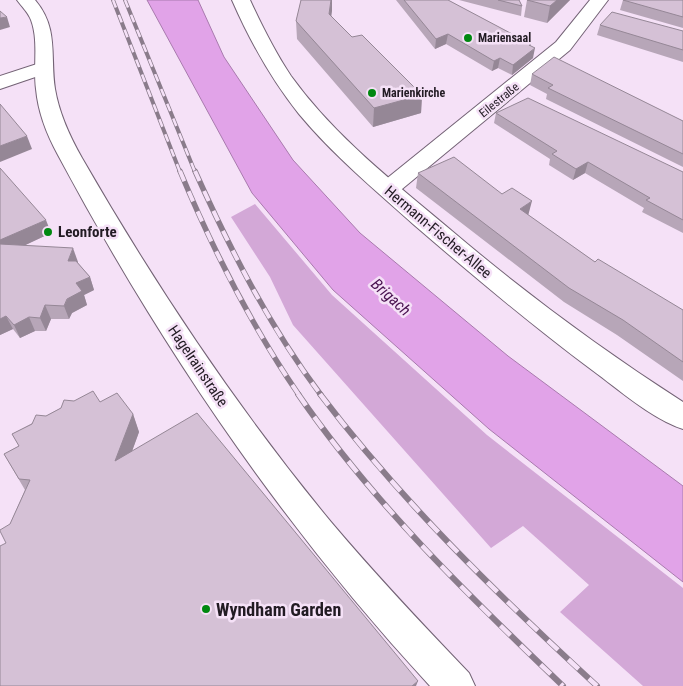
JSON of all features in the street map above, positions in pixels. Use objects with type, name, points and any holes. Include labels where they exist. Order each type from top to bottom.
[{"type":"street","name":"Hagelrainstraße","points":[[26,0],[37,14],[42,27],[43,68],[47,99],[57,131],[137,273],[240,428],[302,510],[400,626],[456,686]]},
{"type":"street","name":"Hermann-Fischer-Allee","points":[[241,0],[269,56],[293,92],[329,134],[388,189],[502,286],[577,344],[683,417]]},
{"type":"street","name":"Eilestraße","points":[[388,189],[520,95],[563,46],[602,8]]},
{"type":"street","points":[[0,83],[43,68]]},
{"type":"shaded area","points":[[255,204],[332,295],[487,435],[683,588],[683,686],[643,686],[560,612],[589,585],[523,526],[491,548],[293,325],[270,277],[231,217]]},
{"type":"water","name":"Brigach","points":[[147,0],[198,0],[224,57],[293,160],[360,233],[508,356],[683,486],[683,582],[489,429],[333,290],[252,193]]},
{"type":"building","points":[[301,0],[331,0],[329,14],[352,37],[362,35],[422,95],[374,108],[296,21]]},
{"type":"building","points":[[404,0],[448,0],[531,44],[529,45],[535,48],[513,65],[500,58],[494,61],[448,34],[436,39]]},
{"type":"building","points":[[498,0],[519,0],[522,6]]},
{"type":"building","points":[[527,0],[557,0],[550,6]]},
{"type":"building","points":[[623,0],[683,0],[683,17]]},
{"type":"building","points":[[0,11],[7,17],[0,18]]},
{"type":"building","points":[[612,12],[683,31],[683,50],[600,25]]},
{"type":"building","points":[[554,57],[683,121],[683,154],[548,88],[553,85],[532,74]]},
{"type":"building","points":[[528,98],[683,172],[683,220],[646,200],[650,198],[588,162],[576,169],[552,154],[557,151],[496,113]]},
{"type":"building","points":[[0,104],[27,136],[0,146]]},
{"type":"building","points":[[454,157],[502,194],[512,188],[532,201],[520,209],[595,262],[598,259],[683,310],[683,362],[623,320],[569,288],[418,173]]},
{"type":"building","points":[[0,168],[46,220],[0,240]]},
{"type":"building","points":[[0,244],[73,248],[68,261],[76,261],[90,277],[76,283],[82,291],[67,299],[64,306],[45,305],[40,318],[29,317],[14,325],[6,316],[0,319]]},
{"type":"building","points":[[93,391],[100,402],[117,393],[133,414],[115,461],[197,413],[418,681],[412,686],[0,686],[0,546],[6,543],[0,530],[10,524],[30,480],[19,479],[4,454],[19,446],[12,434],[32,424],[36,415],[46,416],[61,408],[64,400],[74,401]]},
{"type":"railway","points":[[113,0],[180,172]]},
{"type":"railway","points":[[125,0],[195,172]]},
{"type":"railway","points":[[180,171],[219,258],[265,342],[299,395]]},
{"type":"railway","points":[[195,171],[222,229],[252,286],[284,342],[321,395]]},
{"type":"railway","points":[[298,394],[358,473],[423,547],[563,686]]},
{"type":"railway","points":[[320,394],[351,434],[452,546],[523,617],[597,686]]},
{"type":"place","name":"Mariensaal","points":[[468,38]]},
{"type":"place","name":"Marienkirche","points":[[372,93]]},
{"type":"place","name":"Leonforte","points":[[48,232]]},
{"type":"place","name":"Wyndham Garden","points":[[206,609]]}]
